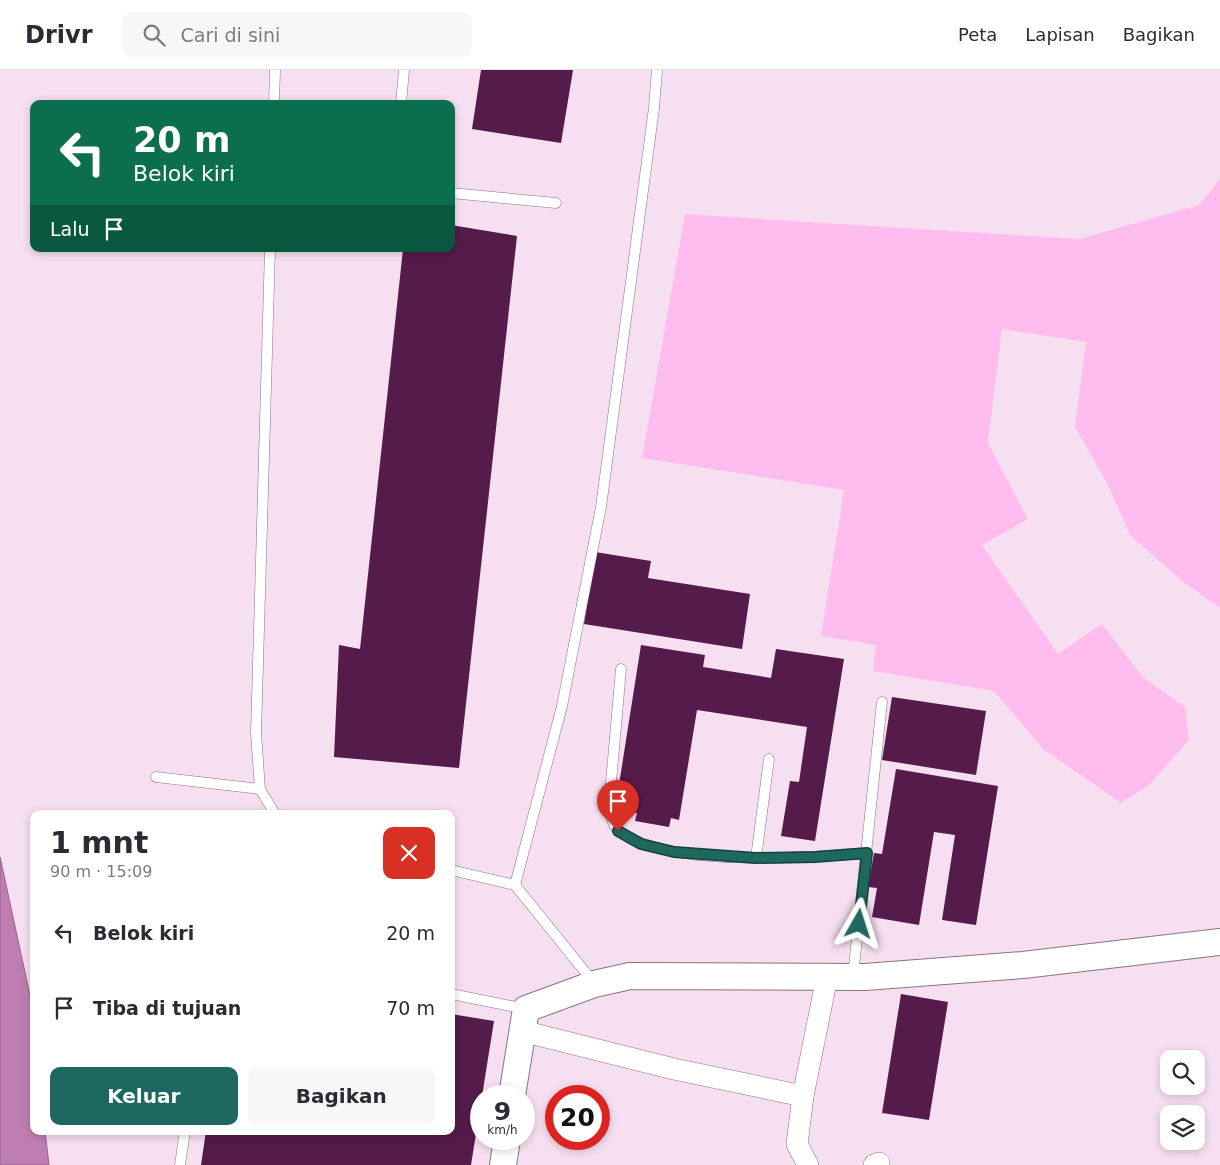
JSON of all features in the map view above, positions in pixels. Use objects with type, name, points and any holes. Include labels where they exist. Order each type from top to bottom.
[{"type":"street","points":[[524,1020],[594,984],[630,976],[853,977],[1023,965],[1220,942]]},
{"type":"street","points":[[808,1165],[797,1144],[803,1096],[827,977]]},
{"type":"street","points":[[524,1020],[674,1070],[803,1096]]},
{"type":"street","points":[[514,1085],[524,1020]]},
{"type":"street","points":[[503,1165],[505,1150]]},
{"type":"lane","points":[[274,100],[275,70]]},
{"type":"lane","points":[[401,100],[404,70]]},
{"type":"lane","points":[[515,885],[562,706],[601,507],[654,108],[657,70]]},
{"type":"lane","points":[[455,193],[556,203]]},
{"type":"lane","points":[[270,252],[256,733],[260,789],[272,810]]},
{"type":"lane","points":[[622,669],[609,805],[612,821],[618,831],[641,844],[674,852],[756,858],[815,857],[867,853]]},
{"type":"lane","points":[[853,977],[882,702]]},
{"type":"lane","points":[[756,858],[769,759]]},
{"type":"lane","points":[[156,777],[260,789]]},
{"type":"lane","points":[[455,871],[515,885],[594,984]]},
{"type":"lane","points":[[455,995],[524,1020]]},
{"type":"lane","points":[[180,1165],[184,1135]]},
{"type":"shaded area","points":[[1220,179],[1220,608],[1182,581],[1130,535],[1108,485],[1075,427],[1086,342],[1002,329],[988,443],[1028,519],[982,545],[1058,654],[1102,624],[1143,677],[1185,707],[1189,740],[1149,785],[1121,803],[1043,749],[994,691],[873,671],[876,645],[821,636],[844,490],[642,458],[685,214],[1079,239],[1199,205]]},
{"type":"shaded area","points":[[0,857],[30,995],[30,1135],[45,1135],[49,1165],[0,1165]]},
{"type":"building","points":[[481,70],[573,70],[561,143],[472,129]]},
{"type":"building","points":[[455,226],[517,236],[459,768],[334,757],[339,645],[360,649],[403,252],[455,252]]},
{"type":"building","points":[[595,552],[651,561],[648,578],[750,594],[742,649],[584,624]]},
{"type":"building","points":[[641,645],[705,655],[703,667],[771,678],[776,649],[844,659],[815,841],[781,836],[790,781],[799,782],[807,727],[697,710],[679,820],[671,818],[669,827],[635,821],[637,813],[615,810]]},
{"type":"building","points":[[892,697],[986,711],[976,775],[882,760]]},
{"type":"building","points":[[896,769],[998,786],[976,925],[942,920],[955,835],[934,832],[919,925],[872,917],[877,888],[868,887],[874,853],[882,854]]},
{"type":"building","points":[[901,994],[948,1002],[929,1120],[882,1113]]},
{"type":"building","points":[[455,1015],[494,1021],[484,1085],[470,1085],[470,1150],[473,1150],[471,1165],[201,1165],[205,1135],[455,1135]]},
{"type":"route","points":[[618,831],[641,844],[674,852],[756,858],[815,857],[867,853],[859,924]]}]
